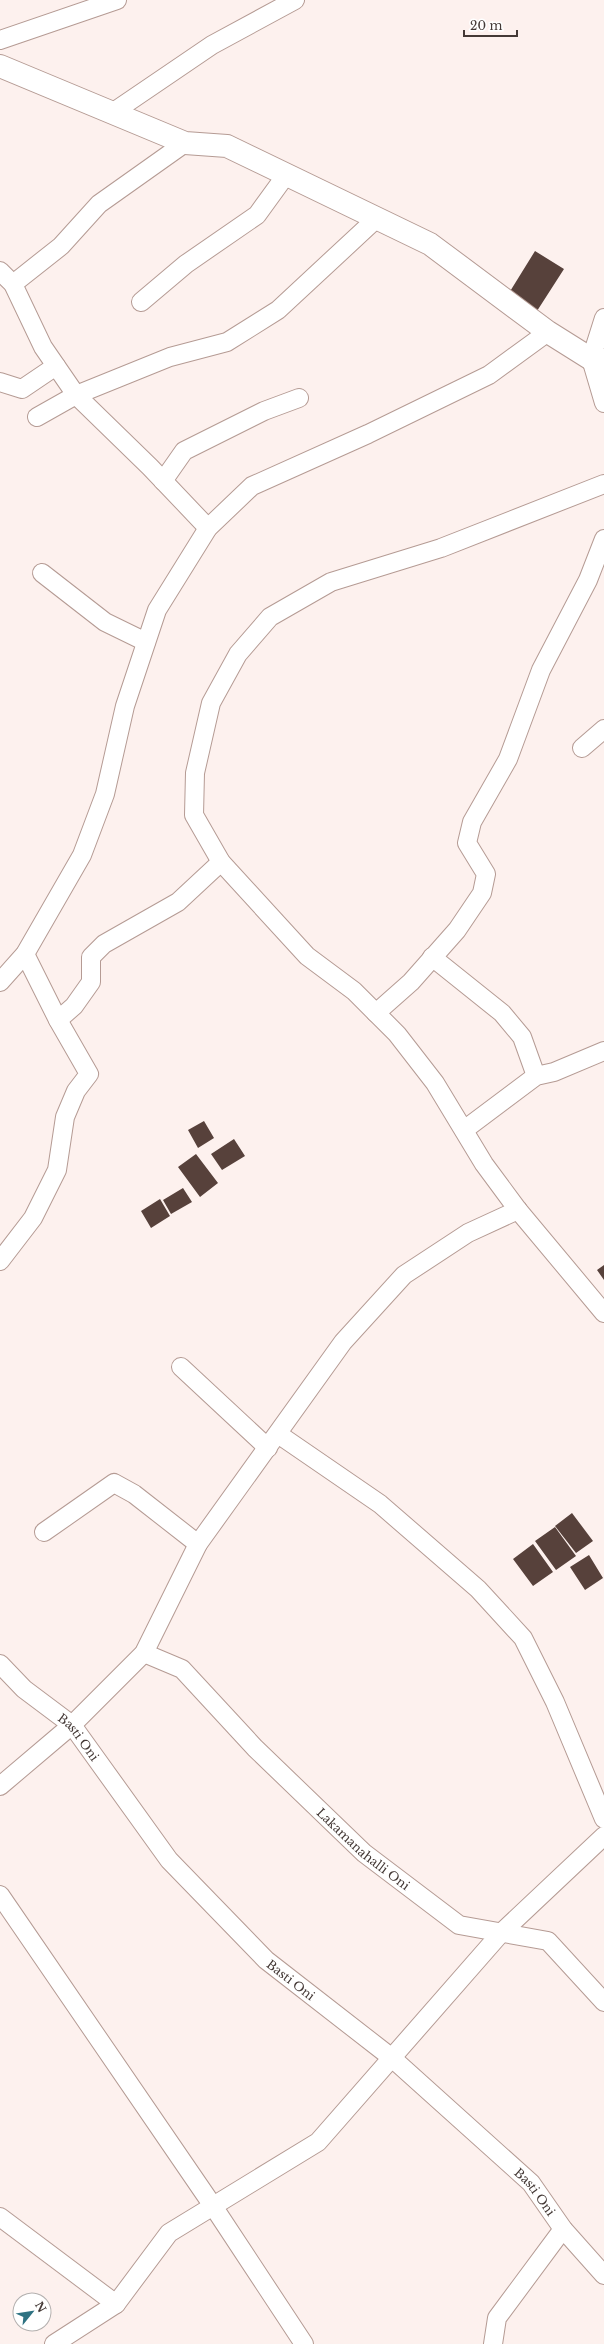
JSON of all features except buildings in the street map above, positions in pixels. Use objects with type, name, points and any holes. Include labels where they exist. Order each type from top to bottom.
[{"type":"main road","points":[[0,66],[185,143],[227,146],[430,244],[548,332],[597,359]]},
{"type":"street","points":[[0,40],[117,0]]},
{"type":"street","points":[[112,113],[212,45],[295,0]]},
{"type":"street","points":[[13,284],[61,246],[100,204],[185,143]]},
{"type":"street","points":[[141,302],[186,264],[256,215],[286,175]]},
{"type":"street","points":[[37,417],[76,395],[170,357],[227,342],[278,310],[377,218]]},
{"type":"street","points":[[0,271],[13,284],[43,347],[76,395],[208,528]]},
{"type":"street","points":[[604,318],[597,359],[604,403]]},
{"type":"street","points":[[0,982],[25,954],[82,855],[105,794],[126,706],[157,610],[208,528],[252,486],[368,434],[488,375],[548,332]]},
{"type":"street","points":[[0,382],[22,389],[56,366]]},
{"type":"street","points":[[163,481],[184,451],[264,411],[299,398]]},
{"type":"street","points":[[604,484],[441,548],[330,582],[270,616],[238,654],[211,703],[195,773],[194,815],[221,862],[307,956],[354,991],[397,1034],[435,1083],[484,1164],[518,1210],[604,1313]]},
{"type":"street","points":[[376,1013],[410,982],[457,930],[482,893],[486,874],[467,843],[472,822],[508,759],[541,670],[588,580],[604,539]]},
{"type":"street","points":[[42,573],[105,622],[146,642]]},
{"type":"street","points":[[582,748],[604,730]]},
{"type":"street","points":[[58,1020],[74,1006],[91,982],[91,957],[104,944],[178,902],[221,862]]},
{"type":"street","points":[[0,1261],[33,1218],[57,1170],[65,1117],[76,1091],[89,1074],[58,1020],[25,954]]},
{"type":"street","points":[[432,957],[502,1013],[522,1037],[536,1076]]},
{"type":"street","points":[[464,1130],[536,1076],[554,1072],[604,1052]]},
{"type":"street","points":[[0,1786],[72,1725],[144,1653],[198,1544],[344,1342],[404,1275],[468,1233],[518,1210]]},
{"type":"street","points":[[181,1367],[273,1441],[380,1504],[478,1589],[523,1638],[555,1702],[604,1819]]},
{"type":"street","points":[[44,1532],[114,1483],[134,1494],[198,1544]]},
{"type":"street","name":"Lakamanahalli Oni","points":[[144,1653],[182,1670],[255,1748],[364,1853],[459,1925],[548,1941],[604,2002]]},
{"type":"street","name":"Basti Oni","points":[[0,1664],[24,1689],[72,1725],[169,1860],[266,1960],[392,2058],[531,2183],[563,2229],[604,2275]]},
{"type":"street","points":[[54,2344],[116,2304],[169,2233],[318,2142],[501,1933],[604,1836]]},
{"type":"street","points":[[0,1895],[213,2206],[304,2344]]},
{"type":"street","points":[[0,2217],[116,2304]]},
{"type":"street","points":[[493,2344],[497,2318],[563,2229]]}]
